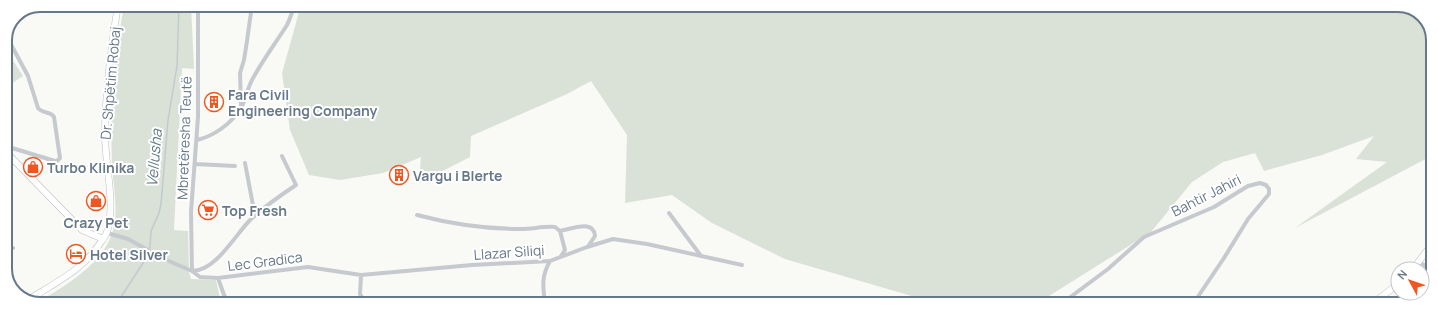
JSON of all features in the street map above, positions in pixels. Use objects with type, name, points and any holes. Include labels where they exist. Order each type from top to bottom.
[{"type":"street","name":"Dr. Shpëtim Robaj","points":[[107,233],[110,205],[105,144],[106,104],[112,41],[117,12]]},
{"type":"street","name":"Mbretëresha Teutë","points":[[192,271],[191,212],[196,140],[198,12]]},
{"type":"street","points":[[240,108],[240,73],[244,60],[251,12]]},
{"type":"street","points":[[196,140],[215,133],[230,120],[240,108],[251,82],[287,24],[292,12]]},
{"type":"street","points":[[12,46],[28,76],[38,108],[50,113],[54,117],[60,158],[55,161],[12,148]]},
{"type":"street","points":[[192,271],[199,271],[213,263],[255,216],[296,185],[282,156]]},
{"type":"street","points":[[12,158],[82,230],[103,239]]},
{"type":"street","points":[[245,162],[255,216]]},
{"type":"street","points":[[195,164],[235,166]]},
{"type":"street","name":"Bahtir Jahiri","points":[[1070,297],[1108,269],[1144,237],[1214,206],[1248,186],[1260,183],[1266,185],[1270,189],[1269,194],[1248,219],[1198,297]]},
{"type":"street","points":[[669,213],[701,256]]},
{"type":"street","points":[[417,215],[443,222],[470,226],[522,229],[555,226],[560,231],[565,250],[561,256]]},
{"type":"street","points":[[560,231],[588,226],[592,228],[595,231],[595,236],[592,243],[587,247]]},
{"type":"street","points":[[34,296],[81,266],[94,252],[107,233]]},
{"type":"street","name":"Lec Gradica","points":[[107,233],[128,239],[153,253],[192,271],[200,277],[218,278],[308,267],[361,275]]},
{"type":"street","name":"Llazar Siliqi","points":[[361,275],[472,265],[550,261],[587,247],[613,240],[647,244],[742,265]]},
{"type":"street","points":[[1420,261],[1426,252]]},
{"type":"street","points":[[544,297],[544,272],[550,261]]},
{"type":"street","points":[[361,275],[360,294],[362,297]]},
{"type":"street","name":"Lec Gradica","points":[[218,278],[225,297]]},
{"type":"street","points":[[1381,297],[1390,290]]},
{"type":"shaded area","points":[[123,12],[191,12],[194,69],[182,68],[174,230],[188,231],[189,272],[191,279],[216,280],[220,297],[46,297],[77,277],[95,261],[103,251],[113,232],[115,222],[115,203],[112,155],[112,96],[115,62]]},
{"type":"shaded area","points":[[299,12],[1398,12],[1407,14],[1416,19],[1425,33],[1426,159],[1295,228],[1387,162],[1356,159],[1374,136],[1322,155],[1264,171],[1255,153],[1223,162],[1192,182],[1151,232],[1049,296],[915,297],[785,259],[712,223],[672,195],[625,203],[627,135],[591,81],[567,94],[471,136],[470,157],[419,183],[421,157],[383,173],[340,180],[309,175],[290,130],[282,73]]},
{"type":"shaded area","points":[[12,59],[23,76],[12,83]]},
{"type":"waterway","name":"Vellusha","points":[[121,297],[147,257],[150,246],[151,231],[159,213],[161,204],[168,120],[177,66],[179,12]]},
{"type":"place","name":"Fara Civil Engineering Company","points":[[214,102]]},
{"type":"place","name":"Turbo Klinika","points":[[33,167]]},
{"type":"place","name":"Vargu i Blerte","points":[[399,175]]},
{"type":"place","name":"Crazy Pet","points":[[96,201]]},
{"type":"place","name":"Top Fresh","points":[[208,210]]},
{"type":"place","name":"Hotel Silver","points":[[76,254]]}]
